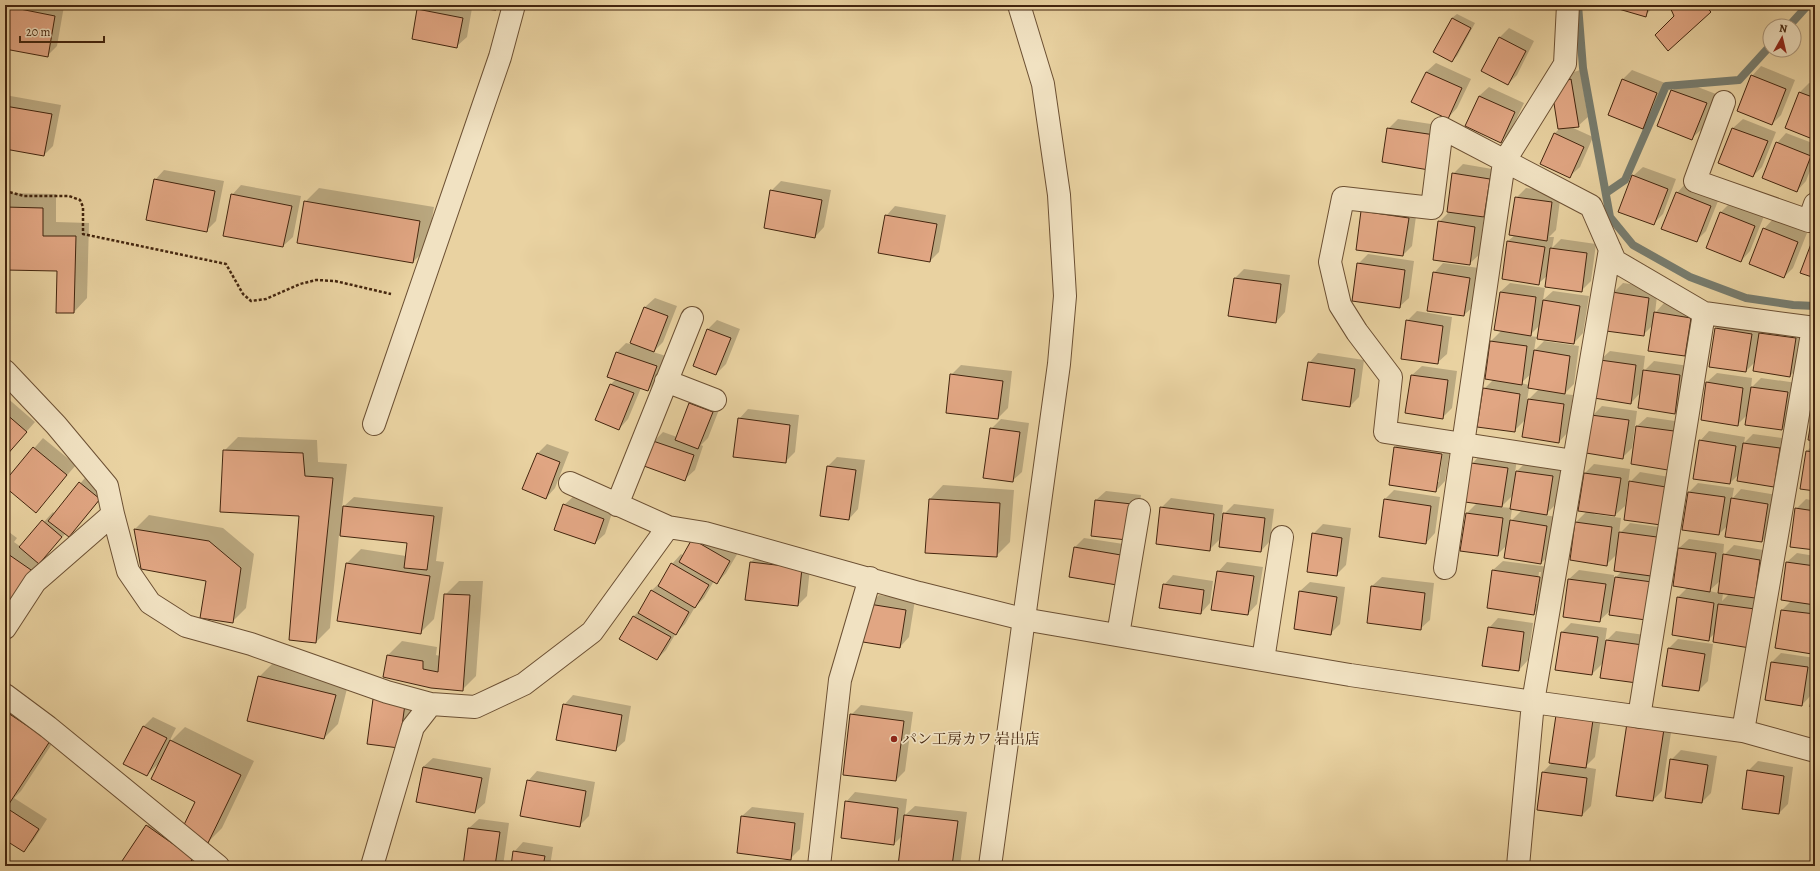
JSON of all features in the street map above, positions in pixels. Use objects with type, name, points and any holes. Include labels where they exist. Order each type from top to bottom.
[{"type":"street","points":[[374,424],[500,57],[514,5]]},
{"type":"street","points":[[990,866],[1058,372],[1065,296],[1059,195],[1043,84],[1019,5]]},
{"type":"street","points":[[1445,568],[1504,162],[1565,64],[1568,5]]},
{"type":"street","points":[[1724,102],[1695,181],[1809,221],[1815,204]]},
{"type":"street","points":[[1574,461],[1385,432],[1391,377],[1357,332],[1340,304],[1330,262],[1343,198],[1432,208],[1442,128],[1504,162],[1591,206],[1615,261],[1704,313],[1814,328],[1743,731]]},
{"type":"street","points":[[1518,866],[1533,702],[1610,249]]},
{"type":"street","points":[[1638,717],[1704,313]]},
{"type":"street","points":[[618,504],[692,318]]},
{"type":"street","points":[[5,371],[56,425],[107,486],[128,571],[150,603],[186,626],[251,644],[387,692],[431,704],[475,707],[524,684],[592,632],[668,527]]},
{"type":"street","points":[[666,381],[715,400]]},
{"type":"street","points":[[570,483],[668,527],[705,533],[1023,619],[1350,675],[1743,731],[1815,751]]},
{"type":"street","points":[[1118,635],[1139,510]]},
{"type":"street","points":[[5,628],[34,582],[113,514]]},
{"type":"street","points":[[1263,660],[1282,537]]},
{"type":"street","points":[[819,866],[840,680],[870,578]]},
{"type":"street","points":[[5,695],[218,866]]},
{"type":"street","points":[[372,866],[413,727],[431,704]]},
{"type":"path","points":[[5,191],[24,196],[69,196],[80,200],[83,206],[83,234],[226,264],[243,294],[251,301],[266,299],[300,284],[316,280],[335,281],[416,300]]},
{"type":"building","points":[[434,5],[497,5],[496,10]]},
{"type":"building","points":[[1605,5],[1649,5],[1646,17]]},
{"type":"building","points":[[1669,5],[1704,5],[1711,12],[1668,51],[1655,35],[1674,16]]},
{"type":"building","points":[[5,6],[55,16],[48,57],[5,49]]},
{"type":"building","points":[[417,9],[463,18],[457,48],[412,39]]},
{"type":"building","points":[[1452,18],[1471,28],[1452,62],[1433,52]]},
{"type":"building","points":[[1499,37],[1526,51],[1508,85],[1481,71]]},
{"type":"building","points":[[1426,72],[1462,88],[1448,119],[1411,102]]},
{"type":"building","points":[[1751,75],[1786,89],[1772,125],[1737,111]]},
{"type":"building","points":[[1571,79],[1579,127],[1558,129],[1553,97],[1560,82]]},
{"type":"building","points":[[1622,79],[1657,93],[1643,129],[1608,115]]},
{"type":"building","points":[[1671,90],[1707,103],[1692,140],[1657,126]]},
{"type":"building","points":[[1799,92],[1815,98],[1815,140],[1785,128]]},
{"type":"building","points":[[1479,96],[1515,112],[1501,143],[1465,126]]},
{"type":"building","points":[[5,106],[52,114],[44,156],[5,149]]},
{"type":"building","points":[[1387,128],[1435,135],[1429,170],[1382,162]]},
{"type":"building","points":[[1732,128],[1768,141],[1753,177],[1718,163]]},
{"type":"building","points":[[1554,133],[1584,147],[1570,178],[1540,164]]},
{"type":"building","points":[[1776,142],[1811,156],[1797,192],[1762,178]]},
{"type":"building","points":[[1452,173],[1490,179],[1484,217],[1447,212]]},
{"type":"building","points":[[1632,175],[1668,189],[1654,225],[1618,212]]},
{"type":"building","points":[[154,179],[215,191],[207,232],[146,220]]},
{"type":"building","points":[[770,190],[822,200],[815,238],[764,228]]},
{"type":"building","points":[[1676,192],[1711,206],[1697,242],[1661,229]]},
{"type":"building","points":[[231,194],[292,206],[283,247],[223,236]]},
{"type":"building","points":[[1515,197],[1552,202],[1547,241],[1509,235]]},
{"type":"building","points":[[304,201],[420,221],[413,263],[297,243]]},
{"type":"building","points":[[5,207],[43,208],[43,236],[76,236],[74,313],[56,313],[57,271],[5,270]]},
{"type":"building","points":[[1361,211],[1409,218],[1403,256],[1356,250]]},
{"type":"building","points":[[1720,212],[1755,226],[1741,262],[1706,248]]},
{"type":"building","points":[[885,215],[937,224],[930,262],[878,253]]},
{"type":"building","points":[[1438,221],[1475,227],[1470,265],[1433,260]]},
{"type":"building","points":[[1763,228],[1798,242],[1784,278],[1749,264]]},
{"type":"building","points":[[1814,236],[1815,237],[1815,278],[1800,273]]},
{"type":"building","points":[[1507,241],[1545,247],[1539,285],[1502,279]]},
{"type":"building","points":[[1550,248],[1587,253],[1582,292],[1545,287]]},
{"type":"building","points":[[1357,263],[1405,270],[1400,308],[1352,301]]},
{"type":"building","points":[[1433,272],[1470,278],[1464,316],[1427,311]]},
{"type":"building","points":[[1234,278],[1281,284],[1276,323],[1228,316]]},
{"type":"building","points":[[1500,292],[1536,297],[1531,336],[1494,330]]},
{"type":"building","points":[[1612,292],[1649,298],[1644,336],[1606,331]]},
{"type":"building","points":[[1543,300],[1580,306],[1574,344],[1537,339]]},
{"type":"building","points":[[644,307],[668,316],[654,352],[630,343]]},
{"type":"building","points":[[1654,312],[1691,318],[1685,356],[1648,351]]},
{"type":"building","points":[[1406,320],[1443,326],[1438,364],[1401,359]]},
{"type":"building","points":[[1715,328],[1752,334],[1746,372],[1709,367]]},
{"type":"building","points":[[707,329],[731,338],[716,375],[693,366]]},
{"type":"building","points":[[1759,333],[1796,338],[1790,377],[1753,371]]},
{"type":"building","points":[[1490,341],[1527,346],[1522,385],[1485,379]]},
{"type":"building","points":[[1534,350],[1570,356],[1565,394],[1528,388]]},
{"type":"building","points":[[616,352],[657,366],[648,391],[607,377]]},
{"type":"building","points":[[1600,360],[1636,365],[1631,404],[1594,398]]},
{"type":"building","points":[[1308,362],[1355,369],[1350,407],[1302,400]]},
{"type":"building","points":[[1643,370],[1680,375],[1675,414],[1638,408]]},
{"type":"building","points":[[950,374],[1003,381],[998,419],[946,413]]},
{"type":"building","points":[[1411,375],[1448,380],[1443,419],[1405,413]]},
{"type":"building","points":[[1706,382],[1743,388],[1738,426],[1701,420]]},
{"type":"building","points":[[610,384],[634,393],[619,430],[595,420]]},
{"type":"building","points":[[1751,387],[1788,392],[1782,430],[1745,425]]},
{"type":"building","points":[[1483,388],[1520,394],[1515,432],[1477,427]]},
{"type":"building","points":[[1528,399],[1564,404],[1559,443],[1522,437]]},
{"type":"building","points":[[1815,402],[1815,441],[1808,440]]},
{"type":"building","points":[[689,403],[713,412],[698,449],[675,440]]},
{"type":"building","points":[[5,413],[27,432],[5,457]]},
{"type":"building","points":[[1591,415],[1629,420],[1623,459],[1586,453]]},
{"type":"building","points":[[738,418],[790,425],[786,463],[733,457]]},
{"type":"building","points":[[1636,426],[1674,431],[1668,470],[1631,464]]},
{"type":"building","points":[[990,428],[1020,432],[1013,482],[983,478]]},
{"type":"building","points":[[1699,440],[1736,446],[1730,484],[1693,479]]},
{"type":"building","points":[[653,441],[694,455],[685,481],[644,466]]},
{"type":"building","points":[[1743,443],[1780,448],[1774,487],[1737,481]]},
{"type":"building","points":[[33,447],[67,475],[36,513],[5,487],[5,481]]},
{"type":"building","points":[[1394,447],[1442,454],[1436,492],[1389,485]]},
{"type":"building","points":[[223,450],[303,453],[305,476],[333,478],[316,643],[289,640],[299,516],[220,512]]},
{"type":"building","points":[[1806,451],[1815,452],[1815,491],[1800,489]]},
{"type":"building","points":[[537,453],[560,462],[546,499],[522,489]]},
{"type":"building","points":[[1471,463],[1508,468],[1502,507],[1465,502]]},
{"type":"building","points":[[827,466],[856,470],[849,520],[820,516]]},
{"type":"building","points":[[1516,471],[1553,476],[1547,515],[1510,509]]},
{"type":"building","points":[[1584,473],[1621,478],[1615,516],[1578,511]]},
{"type":"building","points":[[1629,481],[1666,487],[1661,525],[1624,520]]},
{"type":"building","points":[[79,482],[100,499],[69,537],[48,521]]},
{"type":"building","points":[[1688,492],[1725,497],[1719,535],[1682,530]]},
{"type":"building","points":[[1731,498],[1768,504],[1762,542],[1725,537]]},
{"type":"building","points":[[929,499],[1000,503],[997,557],[925,553]]},
{"type":"building","points":[[1384,499],[1431,506],[1426,544],[1379,537]]},
{"type":"building","points":[[1095,500],[1132,504],[1127,540],[1091,536]]},
{"type":"building","points":[[563,504],[604,519],[595,544],[554,530]]},
{"type":"building","points":[[343,506],[434,516],[427,570],[404,568],[407,543],[340,536]]},
{"type":"building","points":[[1160,507],[1214,514],[1210,551],[1156,544]]},
{"type":"building","points":[[1795,508],[1815,511],[1815,550],[1790,547]]},
{"type":"building","points":[[1223,513],[1265,518],[1261,552],[1219,547]]},
{"type":"building","points":[[1466,513],[1503,518],[1498,556],[1460,551]]},
{"type":"building","points":[[42,520],[62,537],[39,564],[19,547]]},
{"type":"building","points":[[1510,520],[1547,526],[1541,564],[1504,558]]},
{"type":"building","points":[[1575,522],[1612,527],[1607,566],[1570,560]]},
{"type":"building","points":[[134,529],[209,541],[241,568],[233,623],[200,618],[206,581],[141,569]]},
{"type":"building","points":[[1619,532],[1657,537],[1651,576],[1614,571]]},
{"type":"building","points":[[1312,533],[1342,538],[1337,576],[1307,572]]},
{"type":"building","points":[[692,539],[730,561],[717,584],[679,562]]},
{"type":"building","points":[[5,545],[9,548],[5,552]]},
{"type":"building","points":[[1074,547],[1121,555],[1117,585],[1069,577]]},
{"type":"building","points":[[1678,548],[1716,553],[1710,592],[1673,586]]},
{"type":"building","points":[[5,552],[34,572],[12,603],[5,598]]},
{"type":"building","points":[[1723,554],[1760,560],[1755,598],[1718,593]]},
{"type":"building","points":[[750,562],[802,568],[798,606],[745,600]]},
{"type":"building","points":[[1786,562],[1815,566],[1815,605],[1781,600]]},
{"type":"building","points":[[346,563],[430,576],[421,634],[337,621]]},
{"type":"building","points":[[671,563],[709,585],[695,608],[658,586]]},
{"type":"building","points":[[1492,570],[1540,577],[1534,615],[1487,608]]},
{"type":"building","points":[[1217,571],[1254,576],[1248,615],[1211,610]]},
{"type":"building","points":[[1615,577],[1652,582],[1646,620],[1609,615]]},
{"type":"building","points":[[1568,579],[1606,584],[1600,622],[1563,617]]},
{"type":"building","points":[[1163,584],[1204,590],[1201,614],[1159,608]]},
{"type":"building","points":[[1371,586],[1425,593],[1421,630],[1367,623]]},
{"type":"building","points":[[651,590],[689,612],[676,635],[638,613]]},
{"type":"building","points":[[1299,591],[1337,597],[1331,635],[1294,629]]},
{"type":"building","points":[[444,594],[470,595],[463,691],[431,688],[383,677],[387,655],[423,661],[423,669],[438,672]]},
{"type":"building","points":[[1677,597],[1714,603],[1709,641],[1672,635]]},
{"type":"building","points":[[869,604],[906,610],[900,648],[863,642]]},
{"type":"building","points":[[1718,604],[1755,609],[1750,648],[1713,642]]},
{"type":"building","points":[[1781,610],[1815,614],[1815,635],[1812,654],[1775,648]]},
{"type":"building","points":[[633,616],[671,637],[657,660],[619,639]]},
{"type":"building","points":[[1488,627],[1524,632],[1519,671],[1482,666]]},
{"type":"building","points":[[1561,632],[1598,637],[1592,675],[1555,670]]},
{"type":"building","points":[[1606,640],[1643,645],[1637,683],[1600,678]]},
{"type":"building","points":[[1668,648],[1705,654],[1699,691],[1662,686]]},
{"type":"building","points":[[1771,662],[1808,667],[1802,706],[1765,700]]},
{"type":"building","points":[[1815,669],[1815,708],[1810,707]]},
{"type":"building","points":[[258,676],[336,695],[324,739],[247,721]]},
{"type":"building","points":[[373,699],[405,704],[399,748],[367,744]]},
{"type":"building","points":[[563,704],[622,715],[616,751],[556,740]]},
{"type":"building","points":[[5,711],[50,741],[7,807],[5,805]]},
{"type":"building","points":[[850,714],[904,721],[896,781],[843,775]]},
{"type":"building","points":[[1556,715],[1593,720],[1586,768],[1549,763]]},
{"type":"building","points":[[1627,723],[1664,729],[1653,801],[1616,796]]},
{"type":"building","points":[[143,726],[167,738],[147,776],[123,764]]},
{"type":"building","points":[[170,740],[241,775],[208,843],[182,829],[195,802],[151,779]]},
{"type":"building","points":[[1670,759],[1708,765],[1702,803],[1665,798]]},
{"type":"building","points":[[423,767],[482,778],[475,813],[416,802]]},
{"type":"building","points":[[1747,770],[1784,776],[1779,814],[1742,809]]},
{"type":"building","points":[[1542,772],[1587,778],[1582,816],[1537,810]]},
{"type":"building","points":[[527,780],[586,791],[580,827],[520,816]]},
{"type":"building","points":[[845,801],[898,808],[894,845],[841,838]]},
{"type":"building","points":[[5,807],[39,829],[24,852],[5,840]]},
{"type":"building","points":[[904,815],[958,821],[952,866],[898,866]]},
{"type":"building","points":[[741,816],[795,823],[791,860],[737,853]]},
{"type":"building","points":[[146,825],[193,858],[188,866],[129,866],[122,861]]},
{"type":"building","points":[[468,828],[500,832],[495,866],[463,866]]},
{"type":"building","points":[[513,851],[545,856],[543,866],[511,866]]},
{"type":"waterway","points":[[1578,5],[1583,68],[1610,217],[1633,245],[1690,277],[1746,298],[1793,305],[1815,306]]},
{"type":"waterway","points":[[1796,18],[1808,5]]},
{"type":"waterway","points":[[1606,193],[1625,180],[1666,86],[1739,80],[1762,55]]},
{"type":"place","name":"パン工房カワ 岩出店","points":[[894,739]]}]
